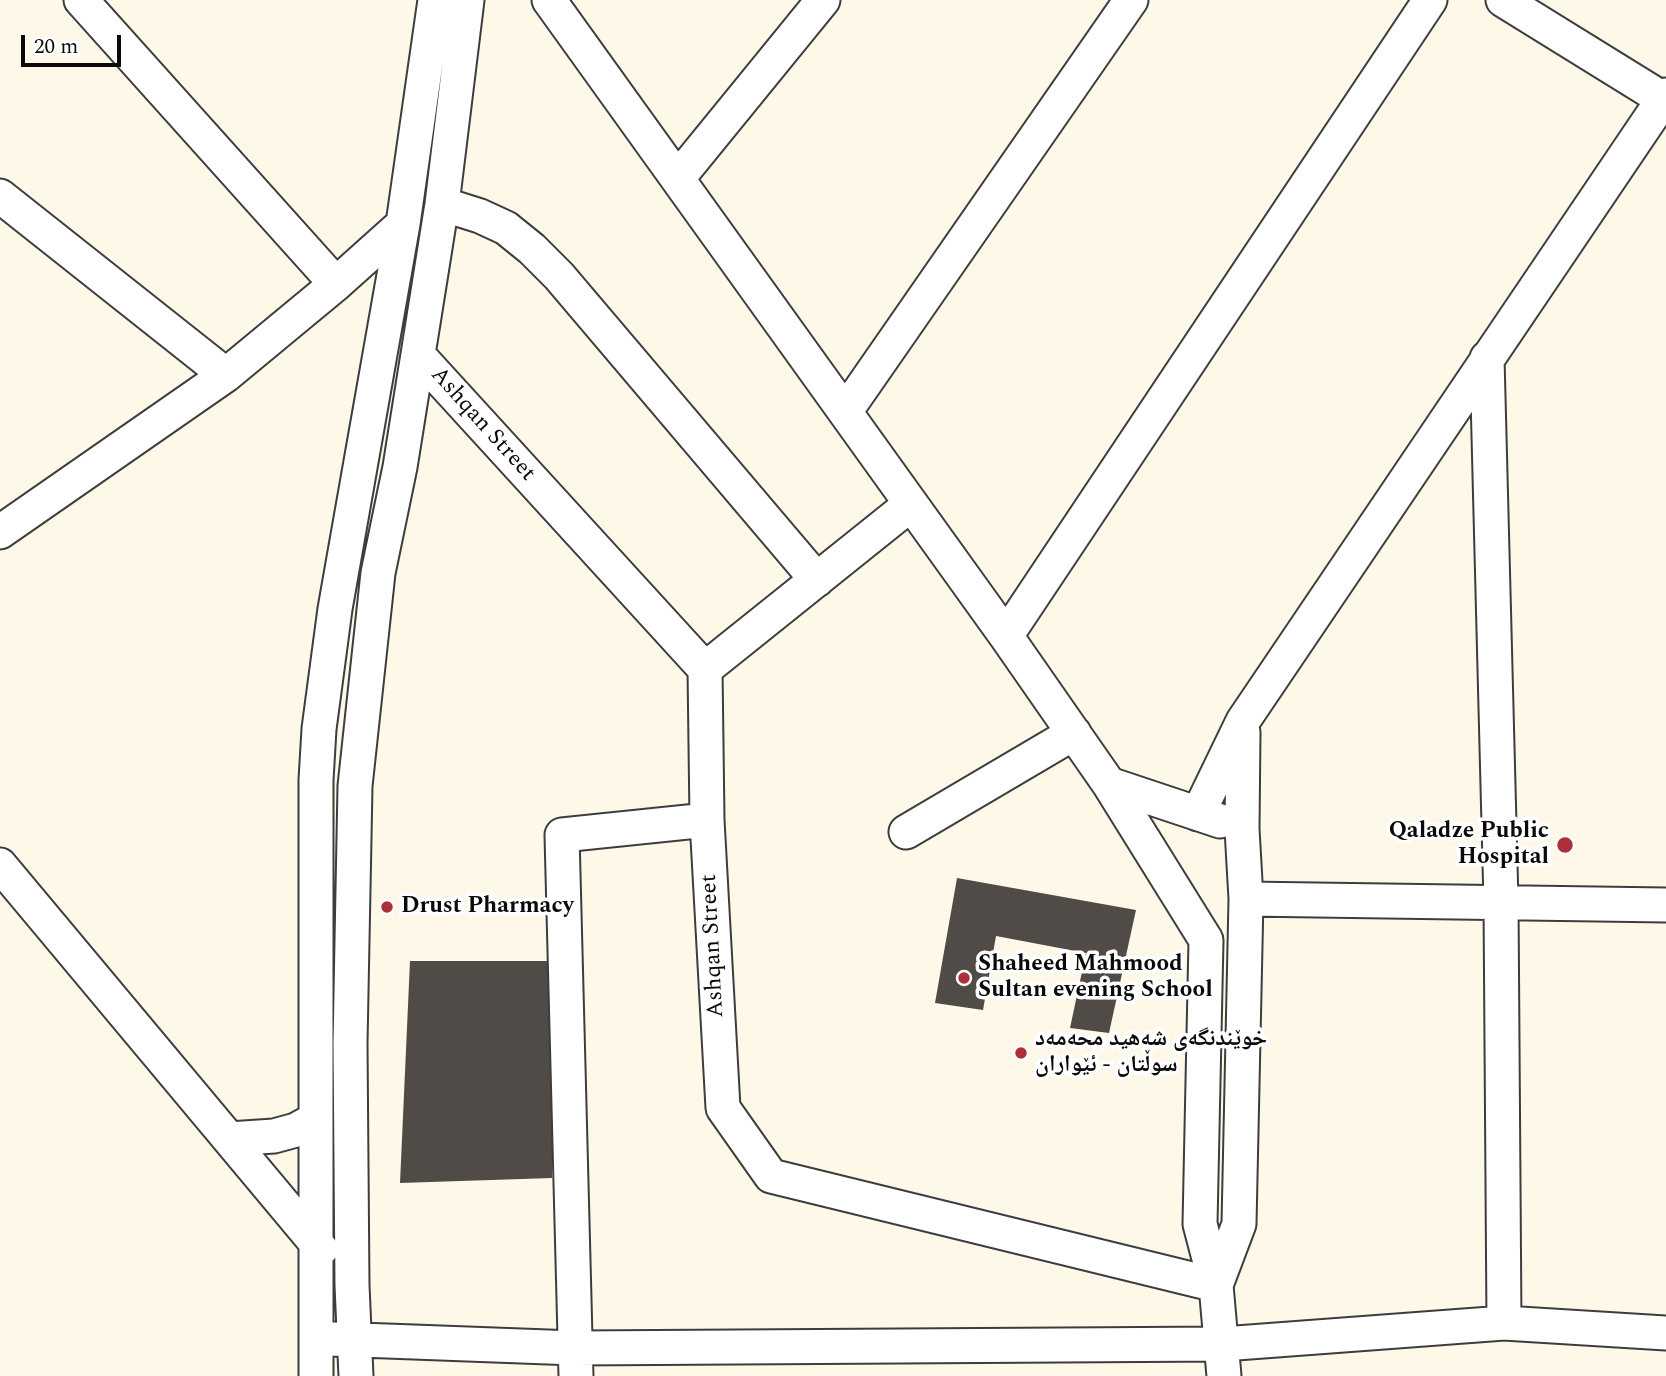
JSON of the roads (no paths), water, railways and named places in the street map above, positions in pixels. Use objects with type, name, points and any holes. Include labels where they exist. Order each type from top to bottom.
[{"type":"street","points":[[81,0],[336,284]]},
{"type":"street","points":[[316,1376],[316,780],[319,729],[335,609],[403,224],[435,0]]},
{"type":"street","points":[[356,1376],[352,1285],[350,1044],[355,786],[378,573],[400,467],[442,204],[467,0]]},
{"type":"street","points":[[549,0],[1110,784],[1206,940],[1200,1224],[1216,1285],[1224,1360]]},
{"type":"street","points":[[678,178],[823,0]]},
{"type":"street","points":[[845,412],[1131,0]]},
{"type":"street","points":[[1006,636],[1430,0]]},
{"type":"street","points":[[1198,814],[1243,720],[1665,97],[1503,0]]},
{"type":"street","points":[[0,196],[226,374]]},
{"type":"street","points":[[442,204],[480,216],[506,228],[541,258],[817,580]]},
{"type":"street","points":[[0,532],[226,374],[336,284],[403,224]]},
{"type":"street","name":"Ashqan Street","points":[[418,355],[705,669],[707,820],[723,1108],[771,1175],[1216,1285]]},
{"type":"street","points":[[1487,358],[1501,902],[1504,1324]]},
{"type":"street","points":[[705,669],[911,504]]},
{"type":"street","points":[[1216,1285],[1239,1224],[1246,899],[1242,829],[1243,720]]},
{"type":"street","points":[[906,832],[1074,733]]},
{"type":"street","points":[[1110,784],[1242,829]]},
{"type":"street","points":[[576,1362],[562,835],[707,820]]},
{"type":"street","points":[[0,865],[352,1285]]},
{"type":"street","points":[[1246,899],[1666,905]]},
{"type":"street","points":[[229,1139],[274,1136],[296,1130],[316,1119]]},
{"type":"street","points":[[316,1337],[576,1362],[1224,1360],[1504,1324],[1666,1333]]},
{"type":"place","name":"Qaladze Public Hospital","points":[[1565,845]]},
{"type":"place","name":"Drust Pharmacy","points":[[387,907]]},
{"type":"place","name":"Shaheed Mahmood Sultan evening School","points":[[964,978]]},
{"type":"place","name":"خوێندنگەی شەهید محەمەد سوڵتان - ئێواران","points":[[1021,1053]]}]
